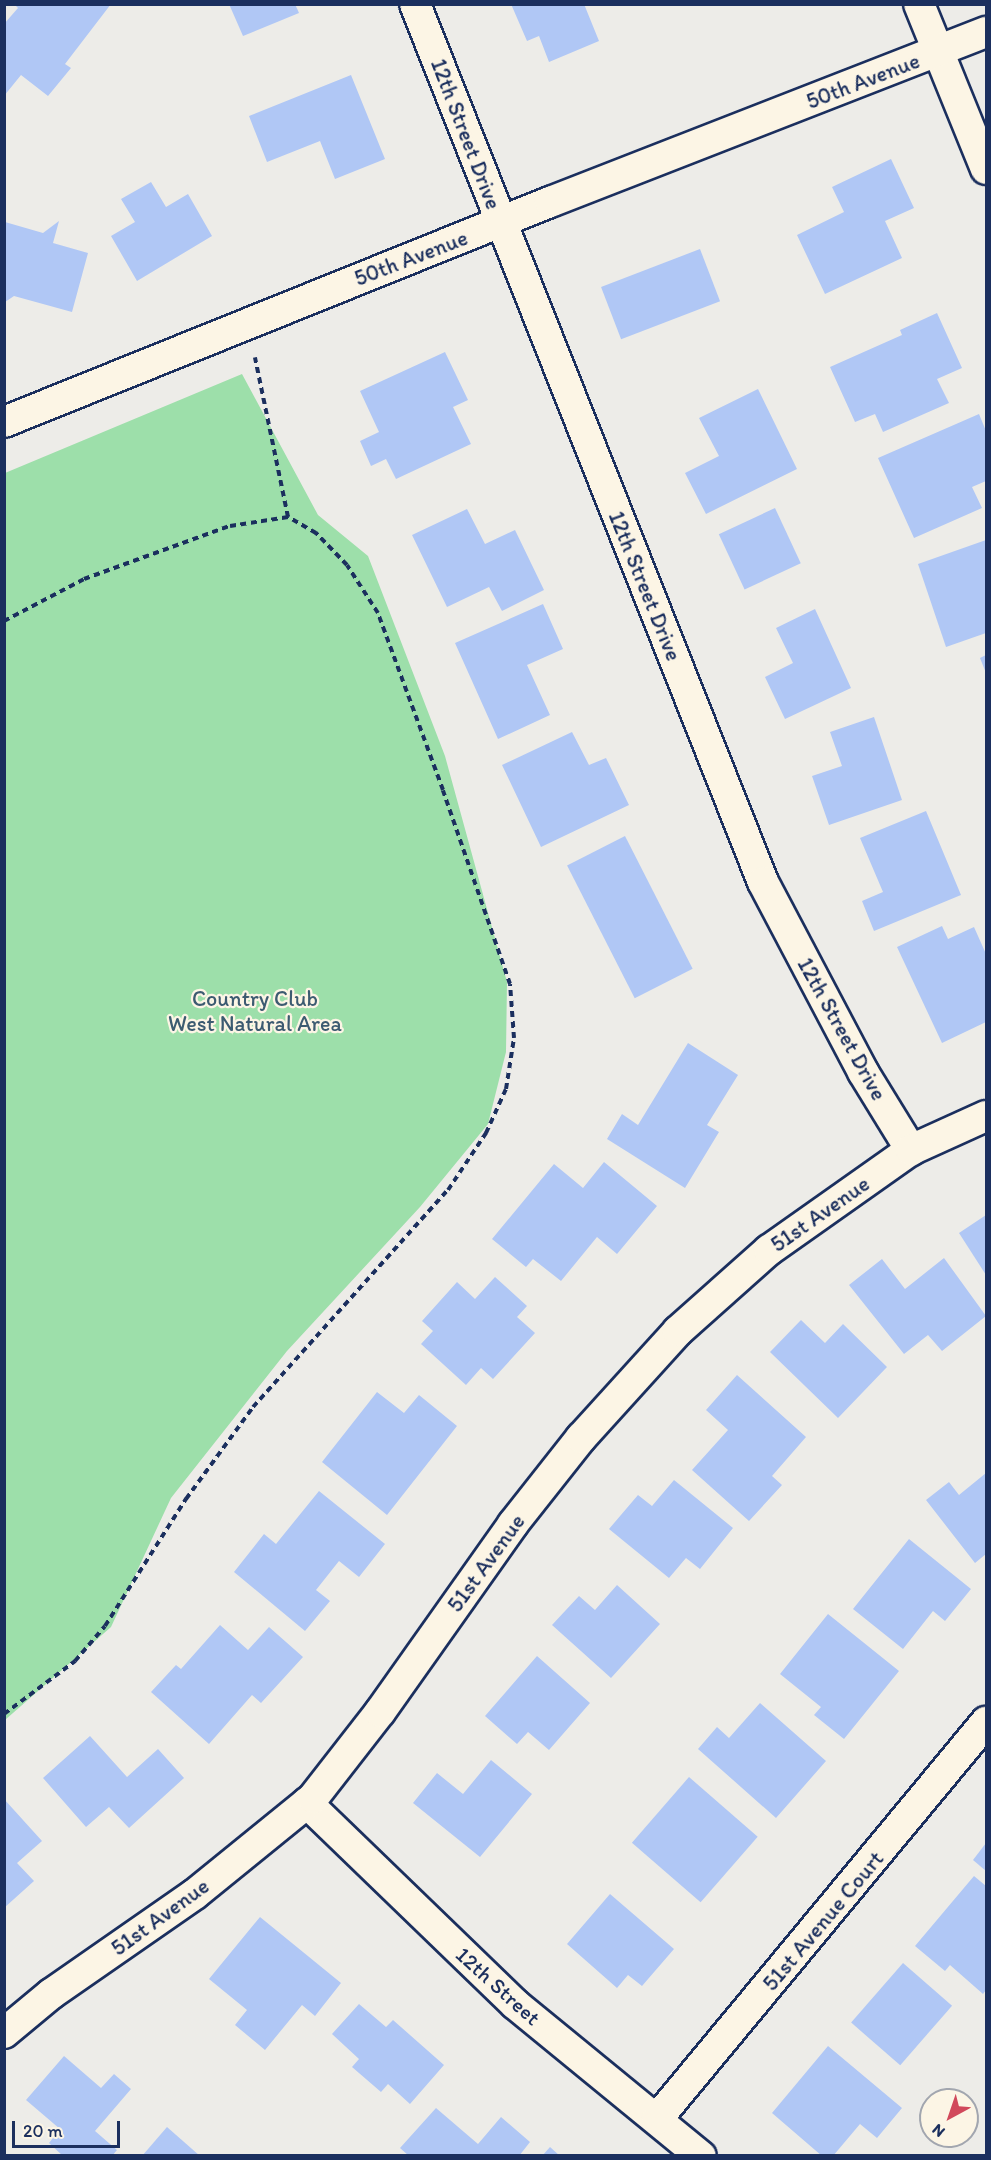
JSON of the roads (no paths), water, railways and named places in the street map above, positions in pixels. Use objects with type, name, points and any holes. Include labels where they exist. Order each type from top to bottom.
[{"type":"street","name":"12th Street Drive","points":[[415,4],[763,882],[863,1072],[911,1150]]},
{"type":"street","points":[[919,4],[987,169]]},
{"type":"street","name":"50th Avenue","points":[[4,422],[248,322],[987,32]]},
{"type":"street","name":"51st Avenue","points":[[4,2033],[51,1994],[195,1894],[307,1803],[380,1712],[513,1524],[581,1438],[678,1331],[769,1250],[911,1150],[987,1116]]},
{"type":"street","name":"51st Avenue Court","points":[[657,2119],[987,1722]]},
{"type":"street","name":"12th Street","points":[[307,1803],[515,2004],[701,2156]]},
{"type":"park label","name":"Country Club West Natural Area","points":[[255,1010]]}]
